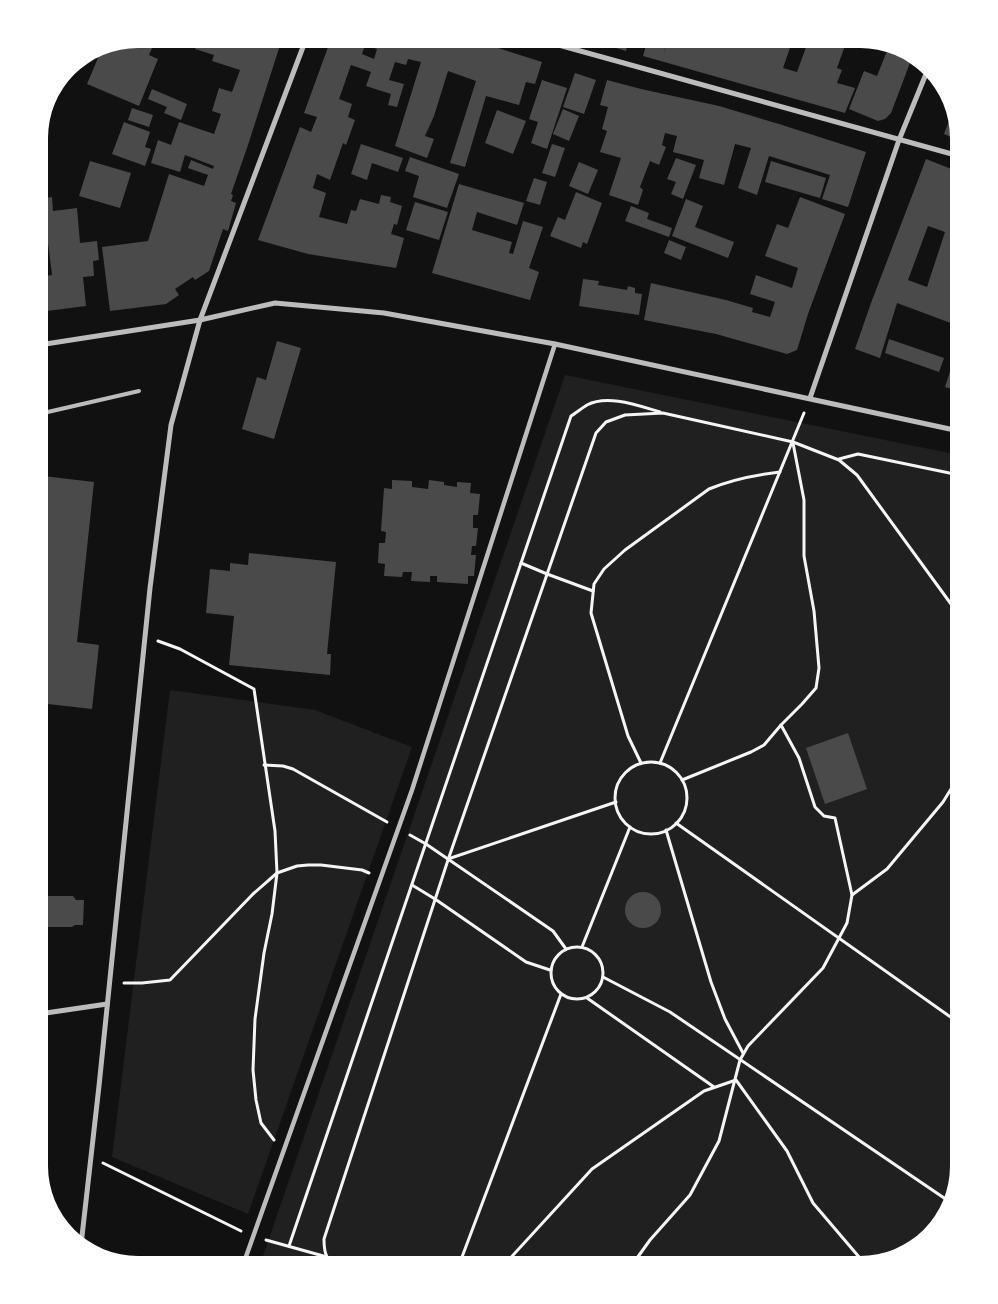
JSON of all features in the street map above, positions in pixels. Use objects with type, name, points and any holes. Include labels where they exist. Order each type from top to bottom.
[{"type":"street","points":[[82,1237],[92,1157],[145,636],[171,425],[200,320],[303,48]]},
{"type":"street","points":[[570,48],[950,154]]},
{"type":"street","points":[[810,398],[899,140],[925,76]]},
{"type":"street","points":[[48,344],[200,320],[275,304],[384,313],[555,344],[950,429]]},
{"type":"street","points":[[246,1256],[412,790],[555,344]]},
{"type":"street","points":[[48,1013],[107,1004]]},
{"type":"lane","points":[[48,412],[139,391]]},
{"type":"path","points":[[660,764],[810,398]]},
{"type":"path","points":[[290,1246],[571,416],[588,404],[609,400],[628,402],[662,413],[793,442],[838,460],[857,475],[950,603]]},
{"type":"path","points":[[326,1256],[324,1251],[324,1240],[435,899],[596,433],[606,422],[625,415],[662,413]]},
{"type":"path","points":[[682,780],[764,745],[780,725],[816,688],[819,668],[814,611],[804,556],[804,500],[793,442]]},
{"type":"path","points":[[838,460],[858,454],[950,473]]},
{"type":"path","points":[[641,763],[628,736],[590,613],[594,584],[604,570],[625,550],[710,489],[746,476],[780,472]]},
{"type":"path","points":[[521,563],[593,591]]},
{"type":"path","points":[[145,636],[180,649],[254,689],[275,831],[277,873],[257,1010],[253,1070],[256,1100],[261,1123],[283,1152]]},
{"type":"path","points":[[638,1256],[650,1240],[690,1195],[719,1141],[740,1060],[748,1046],[822,968],[848,922],[852,895],[836,818],[824,816],[815,807],[799,758],[780,725]]},
{"type":"path","points":[[656,762],[666,766],[682,780],[686,790],[683,813],[676,823],[666,830],[642,833],[630,827],[621,819],[616,808],[615,795],[618,783],[625,773],[641,763],[656,762]]},
{"type":"path","points":[[264,765],[283,766],[293,769],[426,844],[552,931],[566,949]]},
{"type":"path","points":[[852,895],[887,869],[943,802],[950,791]]},
{"type":"path","points":[[448,860],[616,802]]},
{"type":"path","points":[[676,823],[950,1017]]},
{"type":"path","points":[[582,947],[630,827]]},
{"type":"path","points":[[666,830],[711,982],[725,1019],[744,1054]]},
{"type":"path","points":[[109,982],[142,983],[170,980],[252,894],[277,873],[296,866],[322,865],[362,870],[381,877]]},
{"type":"path","points":[[412,885],[526,962],[550,970]]},
{"type":"path","points":[[582,947],[596,954],[600,961],[603,977],[594,993],[587,998],[578,1000],[560,994],[550,979],[553,961],[558,954],[566,949],[582,947]]},
{"type":"path","points":[[603,977],[670,1012],[945,1198]]},
{"type":"path","points":[[462,1256],[560,994]]},
{"type":"path","points":[[587,998],[714,1087]]},
{"type":"path","points":[[512,1256],[592,1169],[704,1091],[736,1080]]},
{"type":"path","points":[[736,1080],[786,1151],[813,1203],[858,1256]]},
{"type":"path","points":[[92,1157],[253,1236],[324,1256]]},
{"type":"shaded area","points":[[565,375],[950,453],[950,1178],[944,1201],[932,1221],[915,1238],[895,1250],[872,1256],[263,1256]]},
{"type":"shaded area","points":[[170,690],[315,710],[412,747],[248,1214],[112,1157]]},
{"type":"building","points":[[126,48],[152,48],[149,55],[158,59],[139,106],[87,84],[98,57],[103,54]]},
{"type":"building","points":[[279,48],[231,194],[233,195],[231,201],[236,203],[228,231],[223,229],[209,271],[195,280],[193,277],[175,289],[179,295],[166,304],[110,311],[102,247],[148,241],[169,174],[204,186],[208,175],[188,168],[191,160],[213,169],[214,166],[185,155],[180,172],[151,163],[158,140],[171,145],[179,122],[214,134],[221,114],[212,111],[219,88],[232,92],[240,70],[212,61],[214,55],[195,49]]},
{"type":"building","points":[[328,48],[364,48],[362,54],[374,59],[377,49],[374,48],[498,48],[542,62],[535,84],[526,82],[519,105],[486,96],[465,167],[450,163],[476,81],[448,71],[434,116],[425,136],[434,139],[427,158],[395,146],[421,62],[408,59],[406,65],[395,62],[389,80],[404,84],[397,107],[388,105],[391,94],[366,86],[371,72],[351,65],[339,99],[352,104],[348,117],[355,120],[346,145],[343,143],[330,180],[317,174],[313,188],[326,193],[319,217],[347,224],[351,210],[356,211],[360,199],[379,204],[381,195],[391,197],[390,202],[402,206],[397,225],[394,224],[391,234],[404,238],[396,268],[308,254],[258,240],[300,127],[311,132],[317,117],[304,113]]},
{"type":"building","points":[[616,48],[627,48],[626,51]]},
{"type":"building","points":[[645,48],[665,48],[664,53],[665,48],[790,48],[783,68],[797,72],[806,48],[844,48],[837,68],[842,70],[837,83],[855,88],[845,113],[643,56]]},
{"type":"building","points":[[887,52],[895,54],[910,63],[891,113],[885,119],[878,121],[849,109],[864,71],[877,76]]},
{"type":"building","points":[[575,73],[596,80],[584,114],[563,107]]},
{"type":"building","points":[[542,80],[567,88],[547,149],[531,143],[538,122],[529,119]]},
{"type":"building","points":[[607,80],[719,106],[866,152],[848,207],[822,199],[830,175],[769,156],[757,195],[738,188],[751,148],[735,144],[724,185],[699,178],[704,160],[673,152],[677,136],[665,133],[662,145],[666,147],[659,165],[650,161],[640,187],[643,190],[638,205],[609,195],[621,158],[600,152],[607,131],[602,129],[608,107],[600,105]]},
{"type":"building","points":[[152,89],[187,104],[181,120],[164,113],[167,107],[148,99]]},
{"type":"building","points":[[132,108],[153,115],[149,127],[128,120]]},
{"type":"building","points":[[563,109],[579,116],[569,141],[553,134]]},
{"type":"building","points":[[497,110],[526,121],[513,154],[485,143]]},
{"type":"building","points":[[949,121],[950,136],[944,134]]},
{"type":"building","points":[[124,122],[150,132],[145,147],[151,149],[145,166],[112,154]]},
{"type":"building","points":[[361,144],[403,158],[398,172],[372,163],[367,180],[351,174]]},
{"type":"building","points":[[552,144],[565,148],[555,177],[542,173]]},
{"type":"building","points":[[410,157],[459,174],[447,208],[413,197],[419,176],[405,171]]},
{"type":"building","points":[[676,158],[696,165],[683,199],[671,194],[676,182],[667,179]]},
{"type":"building","points":[[926,159],[950,168],[950,323],[897,303],[880,358],[855,349]],"holes":[[[928,226],[945,232],[927,287],[908,280]]]},
{"type":"building","points":[[90,161],[131,173],[120,208],[79,196]]},
{"type":"building","points":[[771,161],[826,178],[820,198],[765,182]]},
{"type":"building","points":[[579,162],[598,170],[588,194],[569,186]]},
{"type":"building","points":[[534,178],[547,182],[540,205],[526,201]]},
{"type":"building","points":[[459,184],[524,203],[517,225],[477,212],[472,230],[512,242],[509,253],[513,254],[523,221],[543,227],[529,268],[539,272],[530,300],[432,273]]},
{"type":"building","points":[[576,192],[602,203],[587,244],[583,242],[581,248],[550,236],[558,217],[565,220]]},
{"type":"building","points":[[52,197],[53,211],[77,208],[80,243],[97,241],[99,260],[93,261],[94,276],[83,277],[86,306],[48,311],[48,276],[52,275],[48,243],[48,198]]},
{"type":"building","points":[[800,197],[845,214],[808,314],[797,350],[787,354],[716,334],[644,320],[651,283],[726,300],[753,308],[752,312],[770,317],[775,302],[750,294],[756,275],[792,288],[798,268],[765,256],[777,224],[788,228]]},
{"type":"building","points":[[686,199],[703,206],[695,227],[734,242],[728,258],[672,236]]},
{"type":"building","points":[[415,202],[448,212],[439,240],[406,230]]},
{"type":"building","points":[[631,206],[649,213],[647,219],[672,228],[669,237],[625,221]]},
{"type":"building","points":[[669,240],[686,247],[681,260],[664,253]]},
{"type":"building","points":[[583,279],[599,281],[598,285],[627,290],[628,286],[635,288],[635,293],[642,294],[639,315],[579,306]]},
{"type":"building","points":[[889,339],[944,358],[939,372],[885,353]]},
{"type":"building","points":[[277,341],[301,348],[274,439],[242,429],[257,377],[266,380]]},
{"type":"building","points":[[950,372],[950,388],[945,387]]},
{"type":"building","points":[[48,477],[94,482],[77,642],[99,645],[92,709],[48,704]]},
{"type":"building","points":[[392,480],[412,481],[412,487],[428,489],[429,480],[444,482],[444,485],[457,487],[457,482],[471,483],[470,493],[480,494],[478,515],[473,515],[473,528],[478,528],[476,546],[472,546],[471,555],[476,555],[474,576],[468,576],[468,584],[437,582],[437,576],[430,576],[430,582],[411,581],[412,572],[403,572],[402,577],[384,576],[385,564],[378,563],[379,543],[385,543],[386,532],[381,531],[384,488],[392,489]]},
{"type":"building","points":[[249,553],[336,562],[327,654],[331,654],[330,675],[229,665],[234,616],[206,613],[210,569],[230,571],[230,563],[248,565]]},
{"type":"building","points":[[848,733],[867,789],[825,804],[806,748]]},
{"type":"building","points":[[643,892],[650,893],[656,897],[660,903],[660,917],[656,923],[650,927],[643,928],[636,927],[630,923],[626,917],[625,910],[626,903],[630,897],[636,893]]},
{"type":"building","points":[[48,896],[73,896],[76,900],[84,900],[83,925],[48,927]]}]
